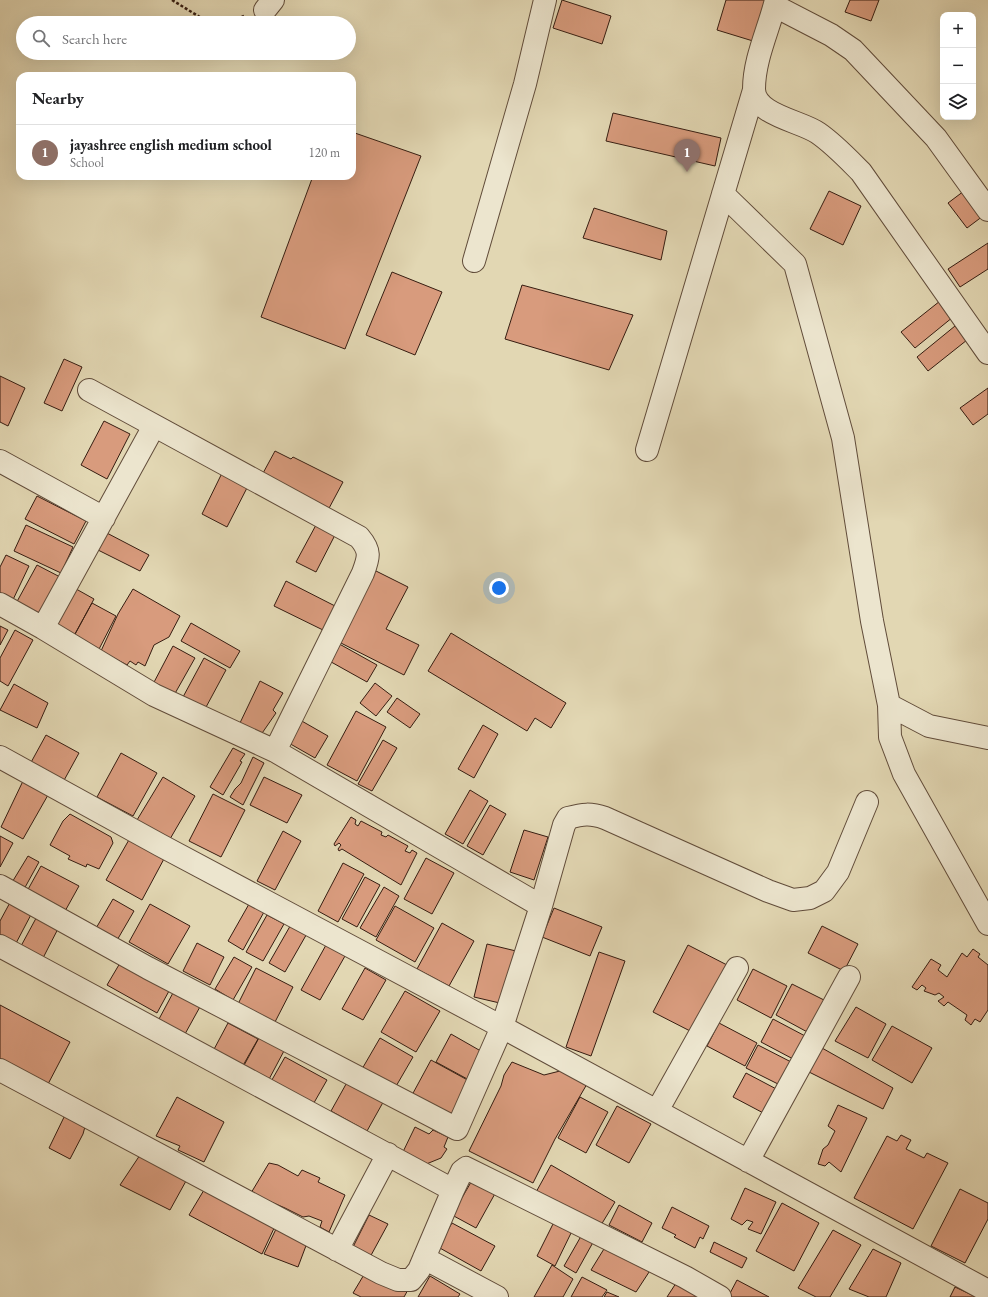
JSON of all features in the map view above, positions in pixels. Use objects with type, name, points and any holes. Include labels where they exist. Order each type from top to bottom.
[{"type":"street","points":[[474,261],[525,84],[545,0]]},
{"type":"street","points":[[647,450],[754,90],[758,64],[776,3],[831,35],[853,50],[936,138],[988,210]]},
{"type":"street","points":[[754,90],[758,101],[764,109],[818,133],[843,153],[861,172],[988,353]]},
{"type":"street","points":[[723,194],[794,264],[843,438],[872,621],[889,705],[890,737],[904,774],[988,924]]},
{"type":"street","points":[[89,390],[359,537],[366,546],[368,558],[363,573],[275,751]]},
{"type":"street","points":[[43,628],[154,426]]},
{"type":"street","points":[[0,461],[104,518]]},
{"type":"street","points":[[0,604],[43,628],[154,695],[275,751],[541,906]]},
{"type":"street","points":[[889,705],[929,726],[988,738]]},
{"type":"street","points":[[0,757],[160,845],[502,1027],[988,1291]]},
{"type":"street","points":[[0,886],[148,968],[457,1128],[502,1027],[541,906],[564,825],[568,818],[582,814],[592,814],[605,818],[760,888],[793,900],[810,898],[824,891],[838,872],[867,802]]},
{"type":"street","points":[[0,946],[453,1190]]},
{"type":"street","points":[[657,1111],[737,968]]},
{"type":"street","points":[[748,1160],[849,977]]},
{"type":"street","points":[[0,1070],[337,1250],[381,1273],[398,1280],[412,1280],[419,1270],[453,1190],[462,1171],[466,1168],[685,1277],[720,1297]]},
{"type":"street","points":[[337,1250],[388,1154]]},
{"type":"street","points":[[424,1258],[497,1297]]},
{"type":"path","points":[[172,0],[199,16]]},
{"type":"path","points":[[242,16],[269,5]]},
{"type":"building","points":[[562,0],[611,16],[602,44],[553,28]]},
{"type":"building","points":[[726,0],[766,0],[753,41],[717,30]]},
{"type":"building","points":[[850,0],[879,0],[871,21],[845,12]]},
{"type":"building","points":[[613,113],[721,138],[715,166],[606,141]]},
{"type":"building","points":[[356,133],[421,156],[345,349],[261,317],[312,180],[356,180]]},
{"type":"building","points":[[829,191],[861,206],[843,245],[810,229]]},
{"type":"building","points":[[964,191],[983,216],[967,228],[948,203]]},
{"type":"building","points":[[594,208],[667,231],[661,260],[583,238]]},
{"type":"building","points":[[988,243],[988,269],[960,287],[948,269]]},
{"type":"building","points":[[392,272],[442,292],[415,355],[366,335]]},
{"type":"building","points":[[522,285],[633,315],[609,370],[505,339]]},
{"type":"building","points":[[940,301],[953,317],[915,348],[901,332]]},
{"type":"building","points":[[955,326],[967,340],[928,371],[917,357]]},
{"type":"building","points":[[64,359],[82,367],[62,411],[44,403]]},
{"type":"building","points":[[0,376],[25,388],[8,426],[0,422]]},
{"type":"building","points":[[988,388],[988,414],[973,425],[960,408]]},
{"type":"building","points":[[104,421],[130,434],[107,479],[81,465]]},
{"type":"building","points":[[275,451],[291,459],[293,457],[343,482],[327,512],[262,475]]},
{"type":"building","points":[[223,471],[249,484],[227,527],[202,514]]},
{"type":"building","points":[[37,496],[86,521],[74,544],[25,519]]},
{"type":"building","points":[[26,525],[73,547],[61,573],[14,551]]},
{"type":"building","points":[[316,525],[335,535],[316,572],[296,562]]},
{"type":"building","points":[[103,531],[149,555],[140,571],[94,548]]},
{"type":"building","points":[[6,555],[29,566],[10,606],[0,601],[0,567]]},
{"type":"building","points":[[37,565],[62,578],[39,621],[14,607]]},
{"type":"building","points":[[370,568],[408,587],[386,629],[419,645],[404,675],[333,639]]},
{"type":"building","points":[[286,581],[337,607],[325,631],[274,606]]},
{"type":"building","points":[[69,585],[94,599],[73,638],[48,624]]},
{"type":"building","points":[[133,589],[180,616],[169,637],[154,645],[145,666],[138,662],[136,665],[130,661],[127,665],[101,651],[118,614]]},
{"type":"building","points":[[92,603],[116,616],[96,655],[71,641]]},
{"type":"building","points":[[191,623],[240,651],[230,668],[181,641]]},
{"type":"building","points":[[0,626],[8,630],[0,645]]},
{"type":"building","points":[[15,630],[33,640],[8,686],[0,681],[0,658]]},
{"type":"building","points":[[451,633],[566,703],[551,728],[535,718],[527,731],[428,671]]},
{"type":"building","points":[[334,641],[377,665],[367,682],[324,658]]},
{"type":"building","points":[[173,646],[195,658],[173,697],[152,686]]},
{"type":"building","points":[[204,658],[226,670],[205,709],[183,697]]},
{"type":"building","points":[[260,681],[283,693],[273,710],[276,713],[258,739],[239,725]]},
{"type":"building","points":[[375,683],[392,696],[376,716],[360,703]]},
{"type":"building","points":[[14,684],[48,703],[37,728],[0,710]]},
{"type":"building","points":[[397,698],[420,714],[410,728],[387,712]]},
{"type":"building","points":[[356,711],[386,727],[357,781],[327,765]]},
{"type":"building","points":[[300,720],[328,736],[315,758],[287,742]]},
{"type":"building","points":[[483,725],[498,734],[474,778],[458,769]]},
{"type":"building","points":[[46,735],[79,753],[62,784],[29,766]]},
{"type":"building","points":[[383,740],[397,748],[372,791],[358,784]]},
{"type":"building","points":[[233,748],[245,754],[223,795],[210,787]]},
{"type":"building","points":[[121,753],[157,773],[133,816],[97,797]]},
{"type":"building","points":[[253,757],[264,763],[243,805],[230,797],[241,783]]},
{"type":"building","points":[[163,777],[195,796],[170,839],[137,820]]},
{"type":"building","points":[[264,777],[302,795],[287,823],[250,805]]},
{"type":"building","points":[[23,781],[48,795],[23,839],[1,827]]},
{"type":"building","points":[[470,790],[488,801],[463,844],[445,834]]},
{"type":"building","points":[[213,794],[245,810],[221,857],[189,841]]},
{"type":"building","points":[[490,805],[506,814],[483,855],[467,846]]},
{"type":"building","points":[[70,814],[111,837],[113,843],[99,869],[87,864],[86,867],[68,859],[70,856],[50,845],[63,821]]},
{"type":"building","points":[[351,817],[356,820],[355,824],[358,826],[361,821],[382,832],[381,835],[386,837],[388,835],[408,846],[405,851],[410,853],[412,850],[417,853],[401,885],[342,849],[339,851],[338,849],[341,845],[339,843],[335,846],[334,844]]},
{"type":"building","points":[[524,830],[548,837],[534,880],[510,872]]},
{"type":"building","points":[[283,831],[301,841],[275,890],[257,881]]},
{"type":"building","points":[[0,836],[13,843],[0,867]]},
{"type":"building","points":[[130,838],[165,857],[142,900],[106,880]]},
{"type":"building","points":[[28,856],[39,862],[23,891],[11,884]]},
{"type":"building","points":[[426,858],[454,873],[432,914],[404,899]]},
{"type":"building","points":[[343,863],[364,874],[338,922],[318,911]]},
{"type":"building","points":[[41,866],[79,886],[64,913],[26,893]]},
{"type":"building","points":[[365,877],[380,885],[357,927],[342,919]]},
{"type":"building","points":[[384,887],[399,896],[376,937],[360,928]]},
{"type":"building","points":[[13,897],[34,909],[14,947],[0,940],[0,921]]},
{"type":"building","points":[[113,899],[134,911],[116,942],[95,930]]},
{"type":"building","points":[[150,904],[190,926],[168,964],[129,942]]},
{"type":"building","points":[[249,904],[264,912],[243,950],[228,941]]},
{"type":"building","points":[[395,906],[434,928],[415,962],[376,940]]},
{"type":"building","points":[[554,908],[602,927],[590,956],[542,937]]},
{"type":"building","points":[[41,909],[62,921],[43,958],[21,946]]},
{"type":"building","points":[[267,915],[284,924],[263,961],[246,952]]},
{"type":"building","points":[[293,921],[309,930],[285,972],[269,963]]},
{"type":"building","points":[[442,923],[474,941],[449,986],[417,969]]},
{"type":"building","points":[[822,926],[858,944],[844,971],[808,953]]},
{"type":"building","points":[[197,943],[224,957],[210,985],[183,971]]},
{"type":"building","points":[[487,944],[516,951],[504,1004],[474,997]]},
{"type":"building","points":[[326,945],[345,956],[320,1000],[301,990]]},
{"type":"building","points":[[688,945],[729,966],[694,1033],[653,1012]]},
{"type":"building","points":[[973,949],[980,954],[978,957],[988,965],[988,1010],[980,1022],[975,1019],[971,1025],[965,1020],[967,1015],[948,1002],[944,1006],[938,1001],[944,997],[939,993],[935,995],[924,991],[926,988],[922,985],[917,990],[912,987],[931,959],[941,965],[938,970],[947,977],[962,953],[967,957]]},
{"type":"building","points":[[599,952],[625,961],[591,1056],[566,1047]]},
{"type":"building","points":[[234,957],[252,967],[233,1000],[215,989]]},
{"type":"building","points":[[120,963],[169,991],[157,1013],[107,985]]},
{"type":"building","points":[[256,968],[293,987],[275,1022],[238,1004]]},
{"type":"building","points":[[365,968],[386,980],[363,1020],[342,1009]]},
{"type":"building","points":[[753,969],[787,986],[771,1018],[737,1000]]},
{"type":"building","points":[[792,984],[828,1002],[811,1034],[776,1015]]},
{"type":"building","points":[[174,991],[201,1005],[185,1034],[159,1019]]},
{"type":"building","points":[[405,991],[440,1011],[416,1052],[381,1032]]},
{"type":"building","points":[[0,1005],[70,1042],[47,1086],[0,1060]]},
{"type":"building","points":[[856,1007],[886,1024],[868,1058],[835,1041]]},
{"type":"building","points":[[773,1019],[807,1037],[795,1060],[761,1042]]},
{"type":"building","points":[[228,1023],[258,1039],[241,1069],[212,1053]]},
{"type":"building","points":[[719,1023],[757,1043],[745,1066],[707,1046]]},
{"type":"building","points":[[892,1026],[932,1048],[912,1083],[872,1060]]},
{"type":"building","points":[[451,1034],[486,1054],[471,1081],[436,1062]]},
{"type":"building","points":[[260,1036],[285,1049],[267,1083],[242,1069]]},
{"type":"building","points":[[380,1038],[413,1057],[395,1088],[362,1069]]},
{"type":"building","points":[[758,1045],[795,1064],[784,1087],[746,1068]]},
{"type":"building","points":[[822,1048],[893,1088],[883,1109],[809,1072]]},
{"type":"building","points":[[285,1057],[327,1080],[311,1108],[269,1085]]},
{"type":"building","points":[[431,1060],[473,1083],[453,1118],[412,1095]]},
{"type":"building","points":[[512,1062],[544,1075],[560,1071],[587,1084],[555,1139],[533,1183],[469,1151],[501,1086],[504,1075]]},
{"type":"building","points":[[746,1073],[782,1092],[769,1116],[733,1097]]},
{"type":"building","points":[[350,1077],[386,1097],[367,1131],[331,1111]]},
{"type":"building","points":[[177,1097],[224,1122],[204,1162],[178,1150],[180,1146],[156,1136]]},
{"type":"building","points":[[580,1097],[608,1112],[586,1153],[558,1138]]},
{"type":"building","points":[[838,1105],[867,1118],[841,1172],[829,1162],[825,1166],[818,1164],[823,1149],[828,1145],[835,1131],[828,1126]]},
{"type":"building","points":[[617,1106],[651,1124],[629,1163],[596,1145]]},
{"type":"building","points":[[66,1113],[86,1123],[83,1134],[70,1159],[49,1148]]},
{"type":"building","points":[[415,1127],[429,1134],[433,1130],[448,1137],[444,1147],[447,1149],[441,1158],[419,1167],[400,1158]]},
{"type":"building","points":[[901,1135],[911,1140],[906,1149],[924,1158],[927,1153],[948,1163],[913,1229],[854,1198],[887,1136],[897,1141]]},
{"type":"building","points":[[140,1155],[186,1181],[170,1210],[120,1185]]},
{"type":"building","points":[[269,1163],[278,1165],[298,1176],[302,1170],[320,1178],[318,1182],[345,1195],[329,1232],[320,1227],[322,1221],[309,1216],[303,1217],[251,1193]]},
{"type":"building","points":[[551,1165],[615,1202],[598,1230],[535,1194]]},
{"type":"building","points":[[474,1177],[497,1190],[476,1228],[452,1215]]},
{"type":"building","points":[[207,1185],[276,1224],[262,1254],[189,1215]]},
{"type":"building","points":[[745,1188],[776,1202],[761,1234],[748,1229],[753,1222],[747,1220],[742,1225],[731,1219]]},
{"type":"building","points":[[960,1189],[988,1203],[988,1219],[965,1263],[931,1246]]},
{"type":"building","points":[[782,1203],[819,1223],[794,1271],[756,1251]]},
{"type":"building","points":[[619,1205],[652,1223],[642,1242],[609,1225]]},
{"type":"building","points":[[672,1207],[709,1226],[703,1239],[700,1237],[695,1248],[674,1237],[676,1235],[662,1228]]},
{"type":"building","points":[[369,1215],[388,1224],[369,1259],[351,1251]]},
{"type":"building","points":[[555,1220],[573,1229],[555,1266],[537,1256]]},
{"type":"building","points":[[452,1223],[495,1246],[481,1271],[438,1247]]},
{"type":"building","points":[[276,1229],[307,1243],[298,1267],[264,1254]]},
{"type":"building","points":[[833,1230],[861,1245],[830,1297],[816,1297],[798,1288]]},
{"type":"building","points":[[584,1231],[596,1237],[576,1273],[564,1266]]},
{"type":"building","points":[[714,1242],[747,1258],[742,1268],[710,1252]]},
{"type":"building","points":[[607,1244],[653,1266],[636,1292],[591,1270]]},
{"type":"building","points":[[873,1249],[901,1263],[886,1297],[869,1297],[849,1289]]},
{"type":"building","points":[[552,1265],[573,1279],[563,1297],[534,1297]]},
{"type":"building","points":[[368,1268],[409,1288],[404,1297],[361,1297],[353,1293]]},
{"type":"building","points":[[430,1276],[460,1294],[458,1297],[418,1297]]},
{"type":"building","points":[[582,1277],[607,1290],[602,1297],[571,1297]]},
{"type":"building","points":[[680,1277],[700,1288],[695,1297],[667,1297]]},
{"type":"building","points":[[737,1280],[769,1297],[728,1297]]},
{"type":"building","points":[[955,1287],[974,1296],[974,1297],[950,1297]]},
{"type":"building","points":[[607,1292],[619,1297],[604,1297]]},
{"type":"place","name":"jayashree english medium school","points":[[687,172]]}]
